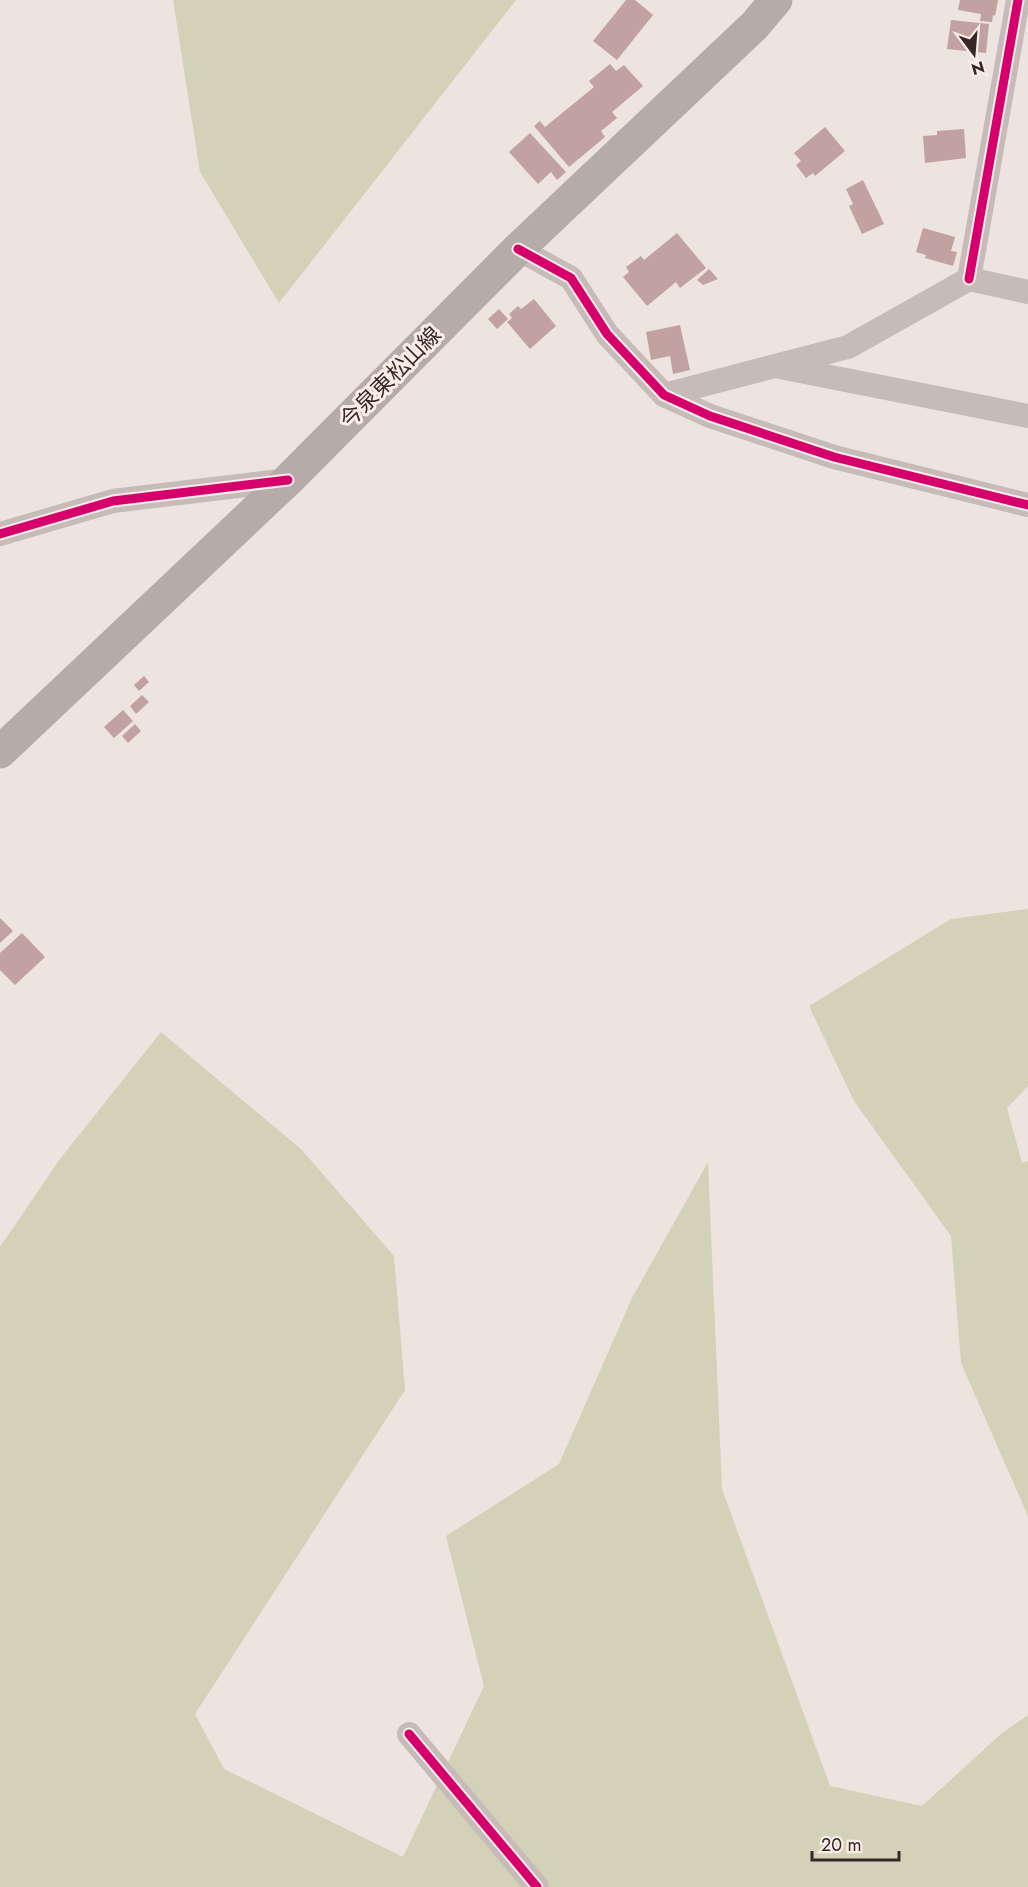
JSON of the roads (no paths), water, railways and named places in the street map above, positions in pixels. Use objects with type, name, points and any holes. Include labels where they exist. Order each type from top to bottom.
[{"type":"main road","name":"今泉東松山線","points":[[0,752],[288,480],[518,249],[755,25],[776,0]]},
{"type":"street","points":[[969,279],[1018,0]]},
{"type":"street","points":[[518,249],[571,279],[607,334],[664,395],[710,416],[834,457],[1028,504]]},
{"type":"street","points":[[664,395],[848,347],[969,279],[1028,292]]},
{"type":"street","points":[[775,366],[1028,416]]},
{"type":"street","points":[[0,534],[113,501],[288,480]]},
{"type":"street","points":[[409,1734],[537,1887]]}]
